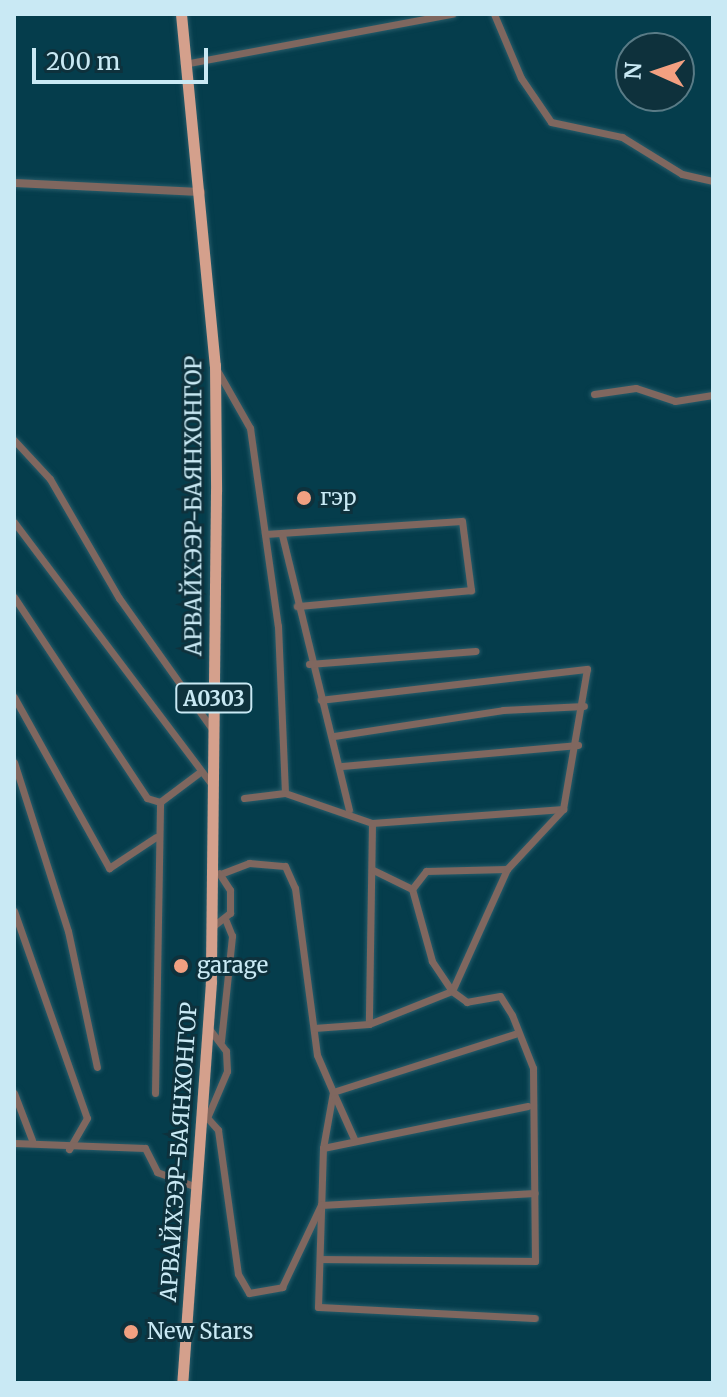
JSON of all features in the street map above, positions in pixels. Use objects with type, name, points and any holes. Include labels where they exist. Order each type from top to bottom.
[{"type":"highway","name":"АРВАЙХЭЭР-БАЯНХОНГОР","points":[[181,14],[184,64],[201,192],[215,365],[213,786],[218,873],[212,927],[205,1115],[196,1187],[182,1383]]},
{"type":"street","points":[[184,64],[452,14]]},
{"type":"street","points":[[494,14],[521,78],[551,122],[622,137],[682,174],[713,181]]},
{"type":"street","points":[[14,183],[201,192]]},
{"type":"street","points":[[215,365],[250,428],[278,626],[285,793]]},
{"type":"street","points":[[594,394],[636,388],[675,401],[713,395]]},
{"type":"street","points":[[14,440],[50,479],[119,598],[214,731]]},
{"type":"street","points":[[265,534],[462,521],[471,590],[297,606]]},
{"type":"street","points":[[14,522],[213,786]]},
{"type":"street","points":[[282,535],[309,664],[334,736],[349,810]]},
{"type":"street","points":[[14,597],[147,798],[160,802]]},
{"type":"street","points":[[309,664],[475,651]]},
{"type":"street","points":[[314,1028],[369,1024],[452,991],[507,869],[563,809],[578,745],[587,669],[321,700]]},
{"type":"street","points":[[14,697],[109,868],[156,837]]},
{"type":"street","points":[[334,736],[503,710],[584,706]]},
{"type":"street","points":[[342,766],[578,745]]},
{"type":"street","points":[[14,762],[68,931],[97,1067]]},
{"type":"street","points":[[155,1093],[156,837],[160,802],[200,772]]},
{"type":"street","points":[[244,798],[285,793],[349,810],[372,823],[563,809]]},
{"type":"street","points":[[369,1024],[372,823]]},
{"type":"street","points":[[321,1205],[282,1287],[249,1293],[238,1274],[218,1130],[205,1115],[223,1095],[221,1041],[232,936],[226,921],[230,890],[218,873],[249,863],[285,866],[314,1028],[333,1092],[355,1141]]},
{"type":"street","points":[[412,889],[426,871],[507,869]]},
{"type":"street","points":[[320,1259],[535,1261],[535,1193],[528,1106],[533,1068],[500,996],[467,1002],[452,991],[432,961],[412,889],[373,870]]},
{"type":"street","points":[[14,911],[87,1118],[69,1149]]},
{"type":"street","points":[[212,927],[226,921]]},
{"type":"street","points":[[208,1027],[221,1041]]},
{"type":"street","points":[[333,1092],[515,1034]]},
{"type":"street","points":[[333,1092],[323,1148],[318,1307],[535,1318]]},
{"type":"street","points":[[14,1093],[32,1140]]},
{"type":"street","points":[[323,1148],[528,1106]]},
{"type":"street","points":[[14,1143],[32,1140],[69,1149],[145,1148],[157,1172],[196,1187]]},
{"type":"street","points":[[321,1205],[535,1193]]},
{"type":"place","name":"гэр","points":[[304,498]]},
{"type":"place","name":"garage","points":[[181,966]]},
{"type":"place","name":"New Stars","points":[[131,1332]]}]
